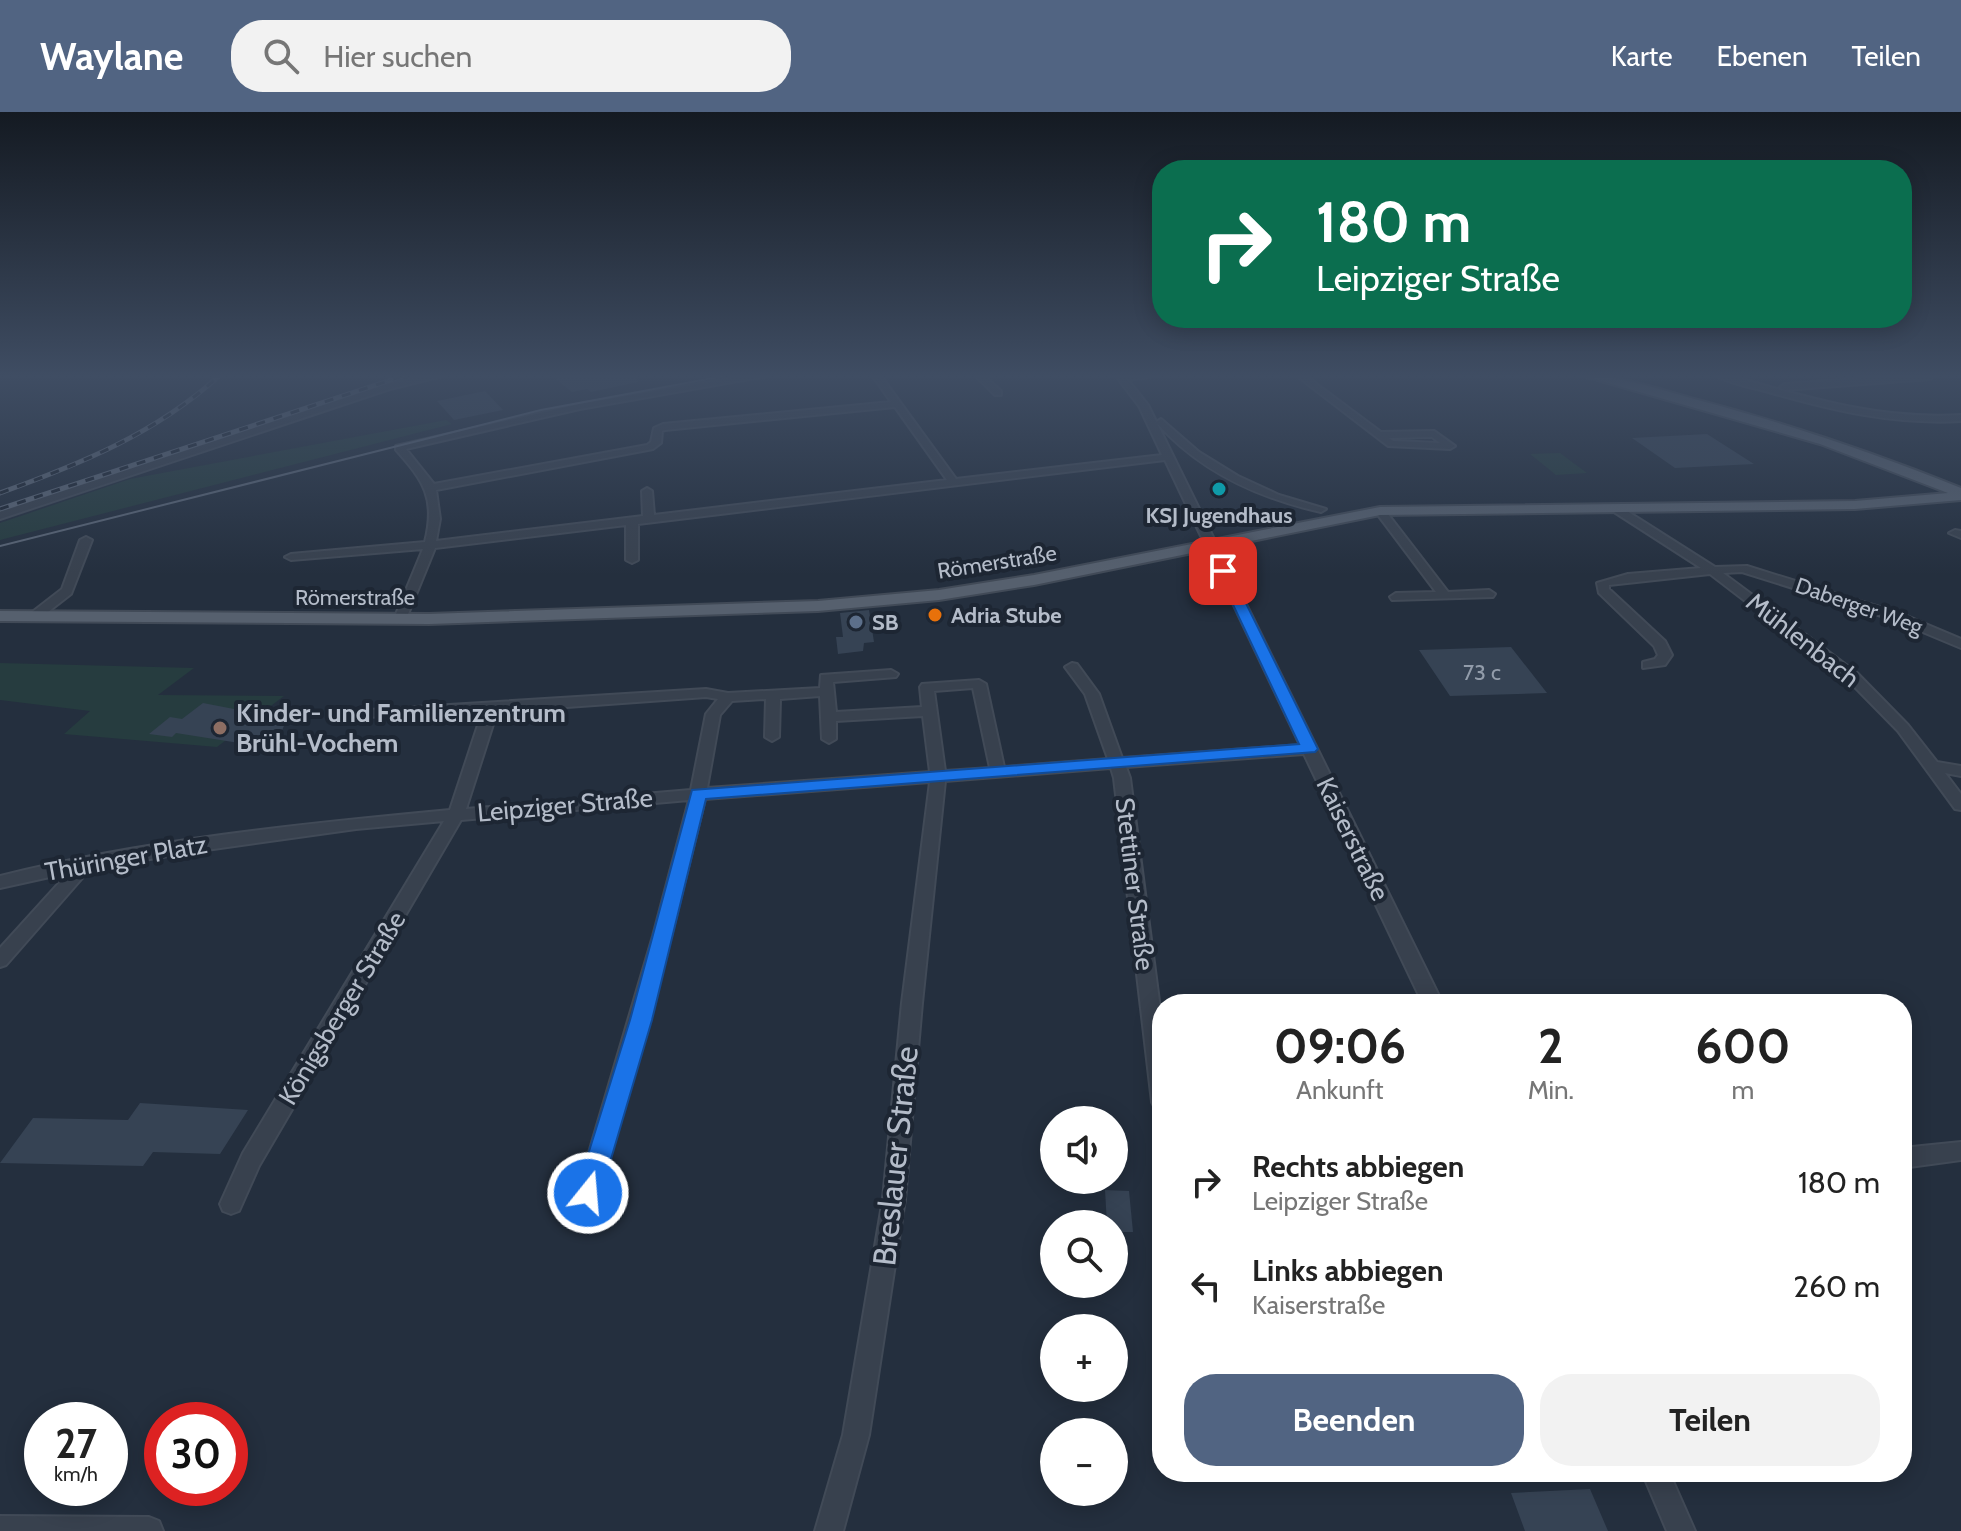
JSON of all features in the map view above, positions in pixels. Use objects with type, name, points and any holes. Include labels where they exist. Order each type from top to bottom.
[{"type":"main road","points":[[1828,442],[1909,471],[1961,494]]},
{"type":"main road","points":[[1909,471],[1961,483]]},
{"type":"main road","points":[[1909,471],[1925,486],[1924,494],[1916,501]]},
{"type":"main road","name":"Römerstraße","points":[[0,616],[400,619],[690,612],[879,602],[1034,580],[1380,511],[1916,501],[1961,494]]},
{"type":"main road","points":[[1916,501],[1961,505]]},
{"type":"street","points":[[0,516],[222,442]]},
{"type":"street","points":[[400,619],[431,545],[434,514],[431,488],[399,448],[422,442]]},
{"type":"street","points":[[431,488],[650,447],[656,442]]},
{"type":"street","points":[[924,442],[953,482]]},
{"type":"street","name":"Kaiserstraße","points":[[1161,442],[1428,994]]},
{"type":"street","points":[[1180,442],[1237,481],[1276,497],[1321,509]]},
{"type":"street","points":[[1389,442],[1450,446],[1445,442]]},
{"type":"street","points":[[291,557],[431,545],[953,482],[1184,447]]},
{"type":"street","points":[[647,491],[649,518]]},
{"type":"street","name":"Mühlenbach","points":[[1615,508],[1710,569],[1852,676],[1903,728],[1961,805]]},
{"type":"street","points":[[1380,511],[1445,596]]},
{"type":"street","points":[[632,520],[632,560]]},
{"type":"street","points":[[35,616],[67,591],[86,540]]},
{"type":"street","name":"Daberger Weg","points":[[1648,665],[1660,662],[1665,655],[1660,644],[1601,586],[1628,578],[1743,568],[1898,617],[1961,644]]},
{"type":"street","points":[[1396,597],[1489,594]]},
{"type":"street","name":"Stettiner Straße","points":[[1072,667],[1092,694],[1122,778],[1152,1021]]},
{"type":"street","points":[[829,739],[826,678],[891,674]]},
{"type":"street","name":"Breslauer Straße","points":[[829,1531],[856,1435],[894,1199],[938,776],[927,687],[979,684],[998,772]]},
{"type":"street","points":[[368,714],[706,693],[728,697],[826,692]]},
{"type":"street","points":[[772,737],[773,695]]},
{"type":"street","points":[[588,1193],[641,1020],[698,794],[713,714],[728,697]]},
{"type":"street","name":"Königsberger Straße","points":[[231,1204],[251,1160],[456,815],[491,708]]},
{"type":"street","points":[[829,717],[929,711]]},
{"type":"street","name":"Leipziger Straße","points":[[252,837],[698,794],[1309,749]]},
{"type":"street","points":[[1932,766],[1961,771]]},
{"type":"street","name":"Thüringer Platz","points":[[0,882],[36,873],[252,837]]},
{"type":"street","points":[[0,960],[84,866]]},
{"type":"street","points":[[1912,1157],[1961,1151]]},
{"type":"street","points":[[1659,1482],[1681,1531]]},
{"type":"street","points":[[0,1530],[149,1531]]},
{"type":"green space","points":[[327,442],[381,442],[0,540],[0,523],[130,479]]},
{"type":"green space","points":[[1560,453],[1587,473],[1556,475],[1530,454]]},
{"type":"green space","points":[[0,663],[194,668],[158,695],[284,696],[217,747],[64,734],[90,711],[0,700]]},
{"type":"building","points":[[1638,442],[1720,442],[1754,464],[1675,468]]},
{"type":"building","name":"SB","points":[[869,610],[874,642],[864,643],[863,651],[838,654],[836,637],[843,637],[840,613]]},
{"type":"building","points":[[1511,647],[1547,693],[1450,696],[1419,650]]},
{"type":"building","name":"Kinder- und Familienzentrum Brühl-Vochem","points":[[203,703],[260,714],[248,725],[286,721],[278,740],[252,745],[176,733],[172,737],[149,734],[170,717],[182,719]]},
{"type":"building","points":[[140,1103],[248,1110],[220,1154],[153,1152],[143,1166],[0,1163],[33,1118],[128,1120]]},
{"type":"building","points":[[1129,1191],[1133,1232],[1128,1232],[1128,1210],[1106,1210],[1105,1194],[1128,1194]]},
{"type":"building","points":[[1590,1489],[1608,1531],[1525,1531],[1511,1493]]},
{"type":"tram line","points":[[0,546],[413,442]]},
{"type":"railway","points":[[0,493],[88,459],[121,442]]},
{"type":"railway","points":[[0,509],[202,442]]},
{"type":"place","name":"KSJ Jugendhaus","points":[[1219,489]]},
{"type":"place","name":"Adria Stube","points":[[935,615]]},
{"type":"place","name":"SB","points":[[856,622]]},
{"type":"place","name":"Kinder- und Familienzentrum Brühl-Vochem","points":[[220,728]]},
{"type":"route","points":[[588,1193],[641,1020],[698,794],[1309,749],[1223,571]]}]
